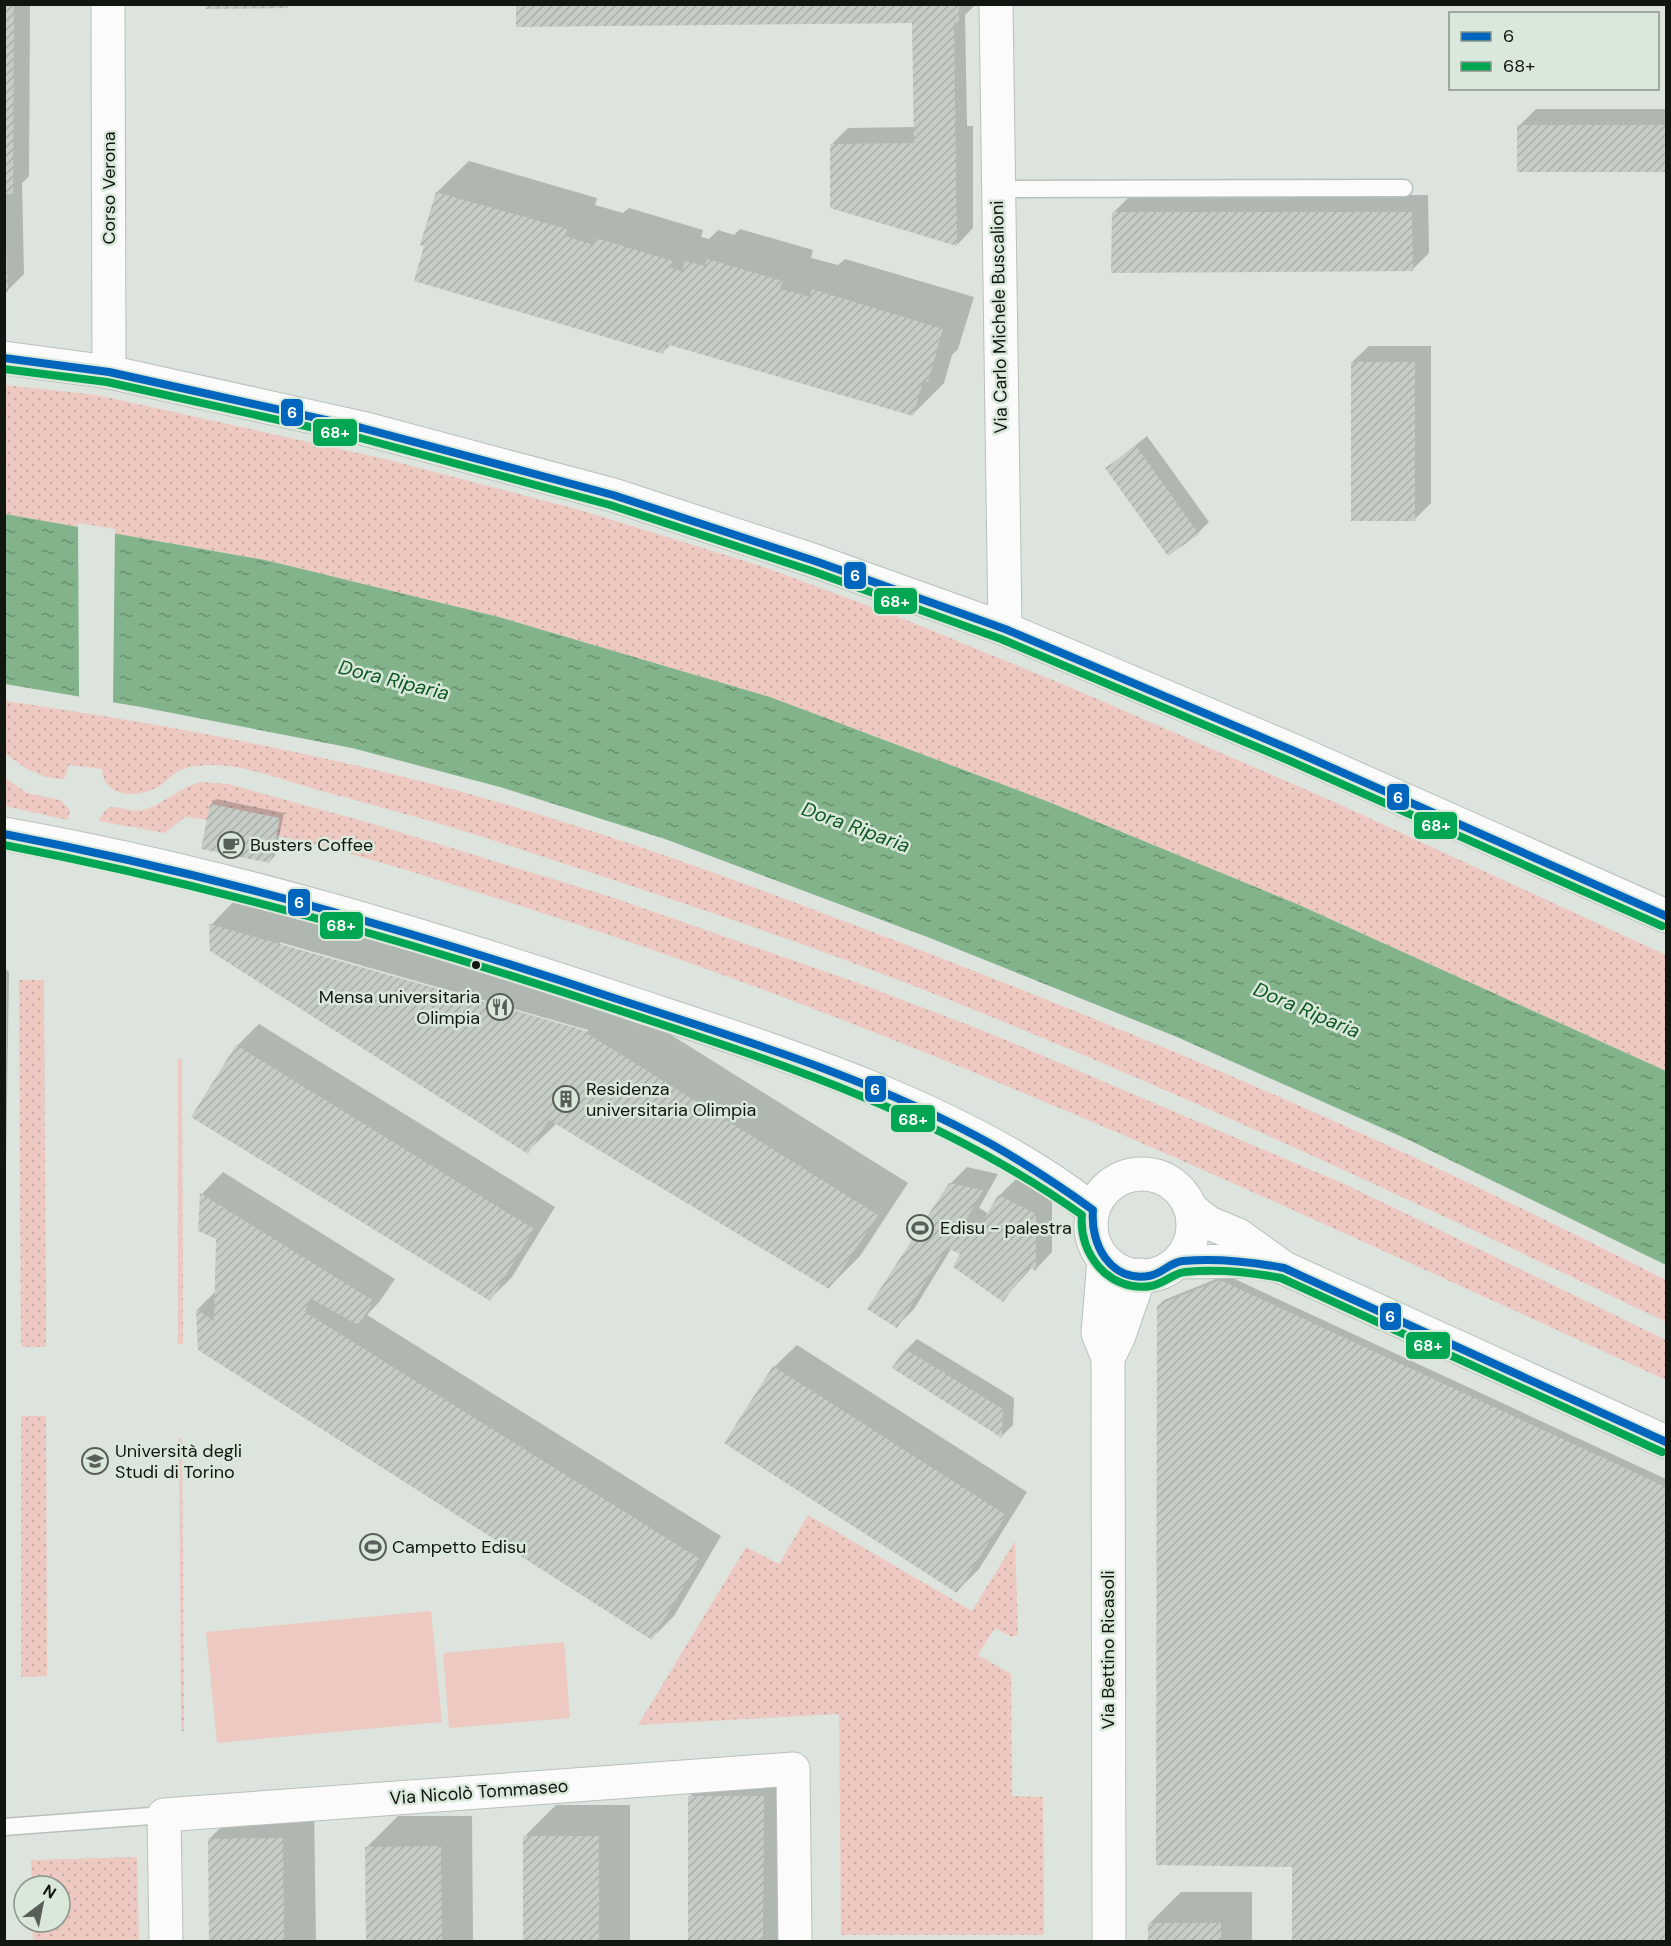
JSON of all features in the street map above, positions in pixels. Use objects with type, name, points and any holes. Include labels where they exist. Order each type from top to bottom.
[{"type":"street","name":"Corso Verona","points":[[108,4],[109,372]]},
{"type":"street","name":"Via Carlo Michele Buscalioni","points":[[996,4],[1005,629]]},
{"type":"street","points":[[4,358],[109,372],[362,428],[613,495],[815,561],[1005,629],[1294,751],[1666,916]]},
{"type":"street","points":[[4,834],[183,869],[328,907],[476,952],[731,1036],[947,1120],[1037,1172],[1093,1210]]},
{"type":"street","points":[[1140,1173],[1158,1176],[1173,1183],[1186,1196],[1191,1209],[1194,1230],[1189,1247],[1178,1262],[1166,1270],[1149,1276],[1117,1269],[1104,1259],[1096,1246],[1092,1232],[1093,1210],[1108,1187],[1122,1177],[1140,1173]]},
{"type":"street","points":[[1191,1209],[1209,1223],[1238,1235],[1284,1268],[1666,1442]]},
{"type":"street","name":"Via Bettino Ricasoli","points":[[1104,1259],[1098,1333],[1108,1358],[1109,1941]]},
{"type":"street","points":[[1178,1262],[1248,1261],[1284,1268]]},
{"type":"street","name":"Via Bettino Ricasoli","points":[[1108,1358],[1118,1338],[1140,1275]]},
{"type":"street","name":"Via Nicolò Tommaseo","points":[[165,1815],[793,1769],[795,1941]]},
{"type":"street","points":[[165,1815],[166,1941]]},
{"type":"lane","points":[[997,189],[1404,188]]},
{"type":"lane","points":[[4,1827],[165,1815]]},
{"type":"shaded area","points":[[4,385],[97,395],[385,459],[580,510],[764,567],[904,619],[1074,689],[1332,801],[1666,955],[1666,1071],[1297,904],[1049,802],[770,697],[499,617],[265,560],[5,514]]},
{"type":"shaded area","points":[[5,701],[224,738],[332,760],[440,786],[638,846],[768,892],[1051,1001],[1230,1075],[1493,1195],[1666,1280],[1666,1322],[1401,1196],[1133,1076],[894,978],[720,916],[465,831],[240,768],[215,765],[189,768],[178,771],[153,790],[134,794],[124,794],[109,786],[104,779],[102,769],[69,765],[64,779],[40,775],[5,753]]},
{"type":"shaded area","points":[[4,777],[27,793],[60,800],[70,810],[68,820],[5,806]]},
{"type":"shaded area","points":[[202,782],[228,784],[377,825],[611,897],[855,982],[987,1032],[1349,1186],[1666,1340],[1666,1380],[1102,1126],[816,1010],[671,956],[427,876],[296,840],[215,821],[185,817],[165,833],[99,821],[103,813],[112,807],[135,811],[150,808],[186,787]]},
{"type":"shaded area","points":[[19,980],[44,980],[46,1347],[21,1347]]},
{"type":"shaded area","points":[[182,1058],[183,1344],[178,1344],[178,1060]]},
{"type":"shaded area","points":[[21,1416],[46,1416],[47,1676],[21,1677]]},
{"type":"shaded area","points":[[182,1437],[184,1731],[181,1731],[179,1438]]},
{"type":"shaded area","points":[[808,1515],[972,1611],[1015,1541],[1018,1635],[1012,1637],[995,1628],[978,1655],[1011,1674],[1012,1796],[1043,1797],[1044,1935],[841,1935],[839,1714],[638,1725],[746,1547],[779,1564]]},
{"type":"shaded area","points":[[431,1611],[442,1722],[217,1743],[206,1632]]},
{"type":"shaded area","points":[[564,1642],[570,1718],[449,1728],[443,1653]]},
{"type":"shaded area","points":[[137,1857],[139,1941],[33,1941],[33,1934],[72,1934],[72,1874],[32,1874],[31,1860]]},
{"type":"water","name":"Dora Riparia","points":[[5,514],[265,560],[499,617],[770,697],[1049,802],[1297,904],[1666,1071],[1666,1265],[1409,1140],[1177,1037],[930,938],[665,839],[500,787],[352,748],[141,707],[5,684]]},
{"type":"pier","points":[[78,523],[115,529],[113,705],[79,699]]},
{"type":"building","points":[[4,4],[14,4],[13,194],[4,194]]},
{"type":"building","points":[[516,4],[959,4],[959,23],[954,23],[957,246],[830,208],[830,144],[914,143],[912,23],[516,27]]},
{"type":"building","points":[[206,5],[288,5],[288,8],[206,9]]},
{"type":"building","points":[[1517,125],[1666,125],[1666,172],[1517,172]]},
{"type":"building","points":[[436,192],[567,229],[565,236],[594,245],[596,238],[673,261],[670,268],[682,271],[685,261],[705,266],[707,259],[783,281],[780,289],[810,297],[812,289],[943,329],[928,382],[923,381],[913,416],[666,344],[663,354],[414,281],[424,246],[420,245]]},
{"type":"building","points":[[1112,212],[1412,212],[1413,271],[1111,273]]},
{"type":"building","points":[[4,243],[6,243],[8,292],[4,292]]},
{"type":"building","points":[[1351,362],[1415,362],[1415,521],[1351,521]]},
{"type":"building","points":[[1136,446],[1199,534],[1168,556],[1105,468]]},
{"type":"building","points":[[210,804],[280,818],[270,863],[201,849]]},
{"type":"building","name":"Residenza universitaria Olimpia","points":[[209,924],[580,1029],[878,1215],[829,1289],[549,1120],[528,1154],[210,951]]},
{"type":"building","points":[[236,1045],[534,1229],[490,1301],[191,1117]]},
{"type":"building","points":[[949,1183],[983,1190],[963,1225],[976,1233],[998,1195],[1036,1214],[1036,1271],[1029,1267],[1003,1302],[953,1267],[960,1254],[947,1248],[897,1328],[867,1309]]},
{"type":"building","points":[[200,1193],[374,1301],[358,1325],[310,1298],[305,1312],[700,1559],[652,1640],[198,1350],[196,1309],[214,1321],[216,1239],[198,1231]]},
{"type":"building","points":[[1220,1280],[1666,1487],[1666,1942],[1292,1942],[1292,1867],[1156,1865],[1157,1305]]},
{"type":"building","points":[[905,1349],[1003,1409],[1002,1438],[892,1368]]},
{"type":"building","points":[[773,1366],[1006,1515],[957,1593],[724,1443]]},
{"type":"building","points":[[688,1796],[764,1796],[763,1942],[688,1942]]},
{"type":"building","points":[[523,1836],[599,1836],[599,1942],[523,1942]]},
{"type":"building","points":[[283,1838],[284,1942],[209,1942],[208,1839]]},
{"type":"building","points":[[441,1846],[442,1942],[366,1942],[365,1847]]},
{"type":"building","points":[[1148,1923],[1221,1923],[1221,1942],[1148,1942]]},
{"type":"transit line","name":"6","points":[[4,358],[109,372],[362,428],[613,495],[815,561],[1005,629],[1294,751],[1666,916]]},
{"type":"transit line","name":"68+","points":[[4,369],[107,382],[360,438],[610,505],[812,571],[1001,639],[1290,761],[1662,926]]},
{"type":"transit line","name":"6","points":[[4,834],[160,867],[313,906],[541,974],[807,1062],[947,1121],[1017,1159],[1055,1184],[1093,1210],[1095,1236],[1099,1247],[1113,1267],[1123,1273],[1149,1276],[1178,1262],[1196,1260],[1234,1261],[1284,1268],[1666,1442]]},
{"type":"transit line","name":"68+","points":[[4,845],[159,878],[312,917],[464,961],[798,1071],[915,1120],[1028,1179],[1082,1215],[1085,1244],[1091,1256],[1110,1277],[1122,1283],[1136,1287],[1151,1286],[1181,1273],[1197,1271],[1233,1272],[1281,1278],[1662,1452]]},
{"type":"place","name":"Busters Coffee","points":[[231,845]]},
{"type":"place","name":"Mensa universitaria Olimpia","points":[[500,1007]]},
{"type":"place","name":"Residenza universitaria Olimpia","points":[[566,1099]]},
{"type":"place","name":"Edisu - palestra","points":[[920,1228]]},
{"type":"place","name":"Università degli Studi di Torino","points":[[95,1461]]},
{"type":"place","name":"Campetto Edisu","points":[[373,1547]]}]
